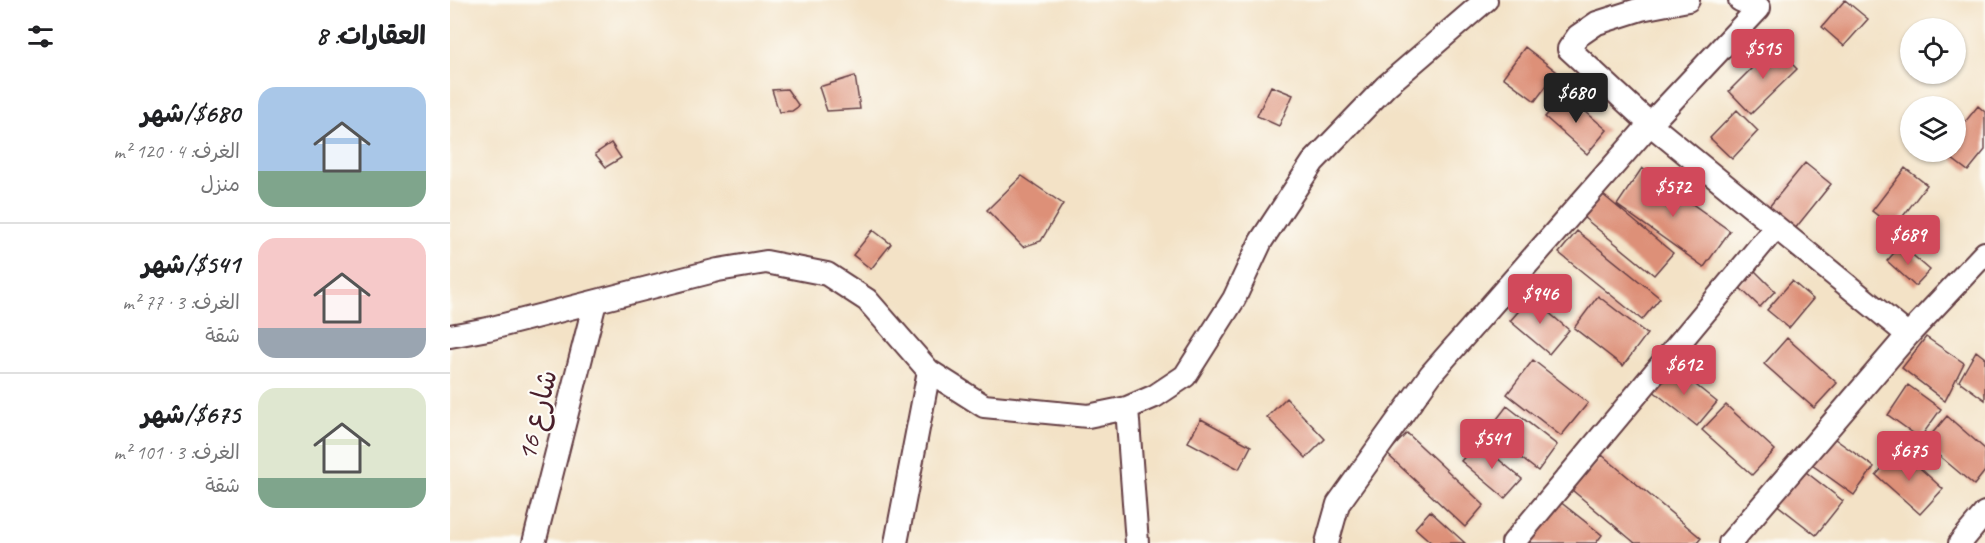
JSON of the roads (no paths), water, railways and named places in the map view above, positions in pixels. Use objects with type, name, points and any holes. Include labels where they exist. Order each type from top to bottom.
[{"type":"street","points":[[450,336],[488,330],[718,270],[766,262],[827,274],[867,300],[929,371],[984,406],[1088,416],[1127,408],[1155,396],[1185,376],[1233,299],[1261,241],[1313,162],[1386,86],[1486,0]]},
{"type":"street","points":[[1688,0],[1641,9],[1596,23],[1578,36],[1569,49],[1650,124],[1908,335]]},
{"type":"street","points":[[1327,543],[1338,504],[1431,374],[1650,124],[1759,8],[1740,0]]},
{"type":"street","points":[[1513,543],[1775,228]]},
{"type":"street","points":[[1730,543],[1908,335],[1985,253]]},
{"type":"street","name":"شارع 16","points":[[534,543],[595,302]]},
{"type":"street","points":[[896,543],[929,371]]},
{"type":"street","points":[[1127,408],[1137,543]]},
{"type":"street","points":[[1966,541],[1985,513]]}]
